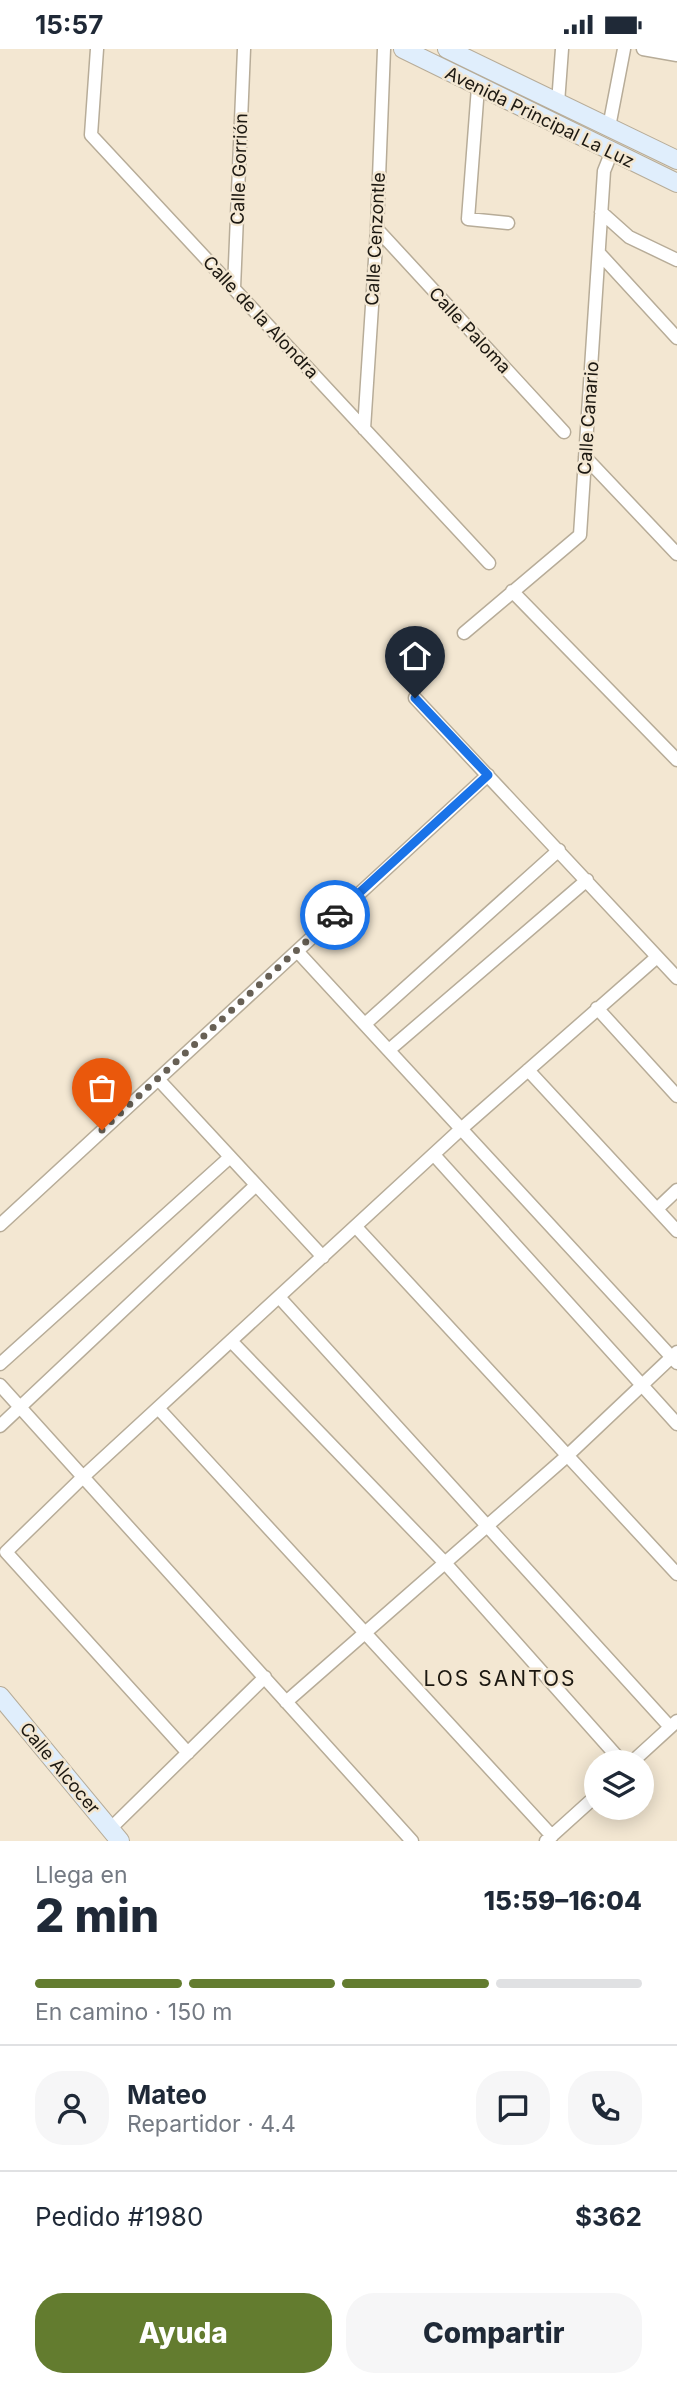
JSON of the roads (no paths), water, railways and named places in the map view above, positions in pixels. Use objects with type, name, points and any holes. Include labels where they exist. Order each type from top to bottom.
[{"type":"street","name":"Calle de la Alondra","points":[[97,49],[91,135],[489,563]]},
{"type":"street","name":"Calle Gorrión","points":[[234,288],[244,49]]},
{"type":"street","name":"Calle Cenzontle","points":[[364,429],[377,229],[384,49]]},
{"type":"street","name":"Avenida Principal La Luz","points":[[403,49],[677,183]]},
{"type":"street","name":"Avenida Principal La Luz","points":[[447,49],[677,160]]},
{"type":"street","points":[[558,103],[562,49]]},
{"type":"street","points":[[609,127],[624,49]]},
{"type":"street","points":[[643,49],[677,55]]},
{"type":"street","points":[[478,87],[468,219],[508,223]]},
{"type":"street","name":"Calle Canario","points":[[464,633],[580,535],[604,171],[612,151]]},
{"type":"street","points":[[601,212],[629,237],[677,260]]},
{"type":"street","name":"Calle Paloma","points":[[377,229],[564,432]]},
{"type":"street","points":[[598,253],[677,338]]},
{"type":"street","points":[[585,457],[677,554]]},
{"type":"street","points":[[512,591],[677,760]]},
{"type":"street","points":[[415,698],[677,978]]},
{"type":"street","points":[[0,1225],[488,775]]},
{"type":"street","points":[[365,1024],[559,850]]},
{"type":"street","points":[[389,1050],[587,880]]},
{"type":"street","points":[[286,1702],[567,1456],[642,1385],[676,1358],[297,951]]},
{"type":"street","points":[[188,1753],[6,1552],[84,1476],[435,1156],[461,1129],[657,957]]},
{"type":"street","points":[[597,1008],[677,1095]]},
{"type":"street","points":[[528,1070],[677,1231]]},
{"type":"street","points":[[158,1079],[323,1257]]},
{"type":"street","points":[[435,1156],[677,1424]]},
{"type":"street","points":[[0,1364],[229,1158]]},
{"type":"street","points":[[0,1426],[255,1186]]},
{"type":"street","points":[[657,1209],[677,1189]]},
{"type":"street","points":[[356,1227],[677,1574]]},
{"type":"street","points":[[279,1297],[486,1526],[674,1724],[645,1750]]},
{"type":"street","points":[[231,1341],[446,1563],[611,1750]]},
{"type":"street","points":[[0,1385],[412,1841]]},
{"type":"street","points":[[158,1408],[549,1839],[584,1807]]},
{"type":"street","points":[[115,1835],[188,1753],[265,1677]]},
{"type":"street","name":"Calle Alcocer","points":[[0,1696],[115,1835]]},
{"type":"district","name":"LOS SANTOS","points":[[500,1678]]}]
